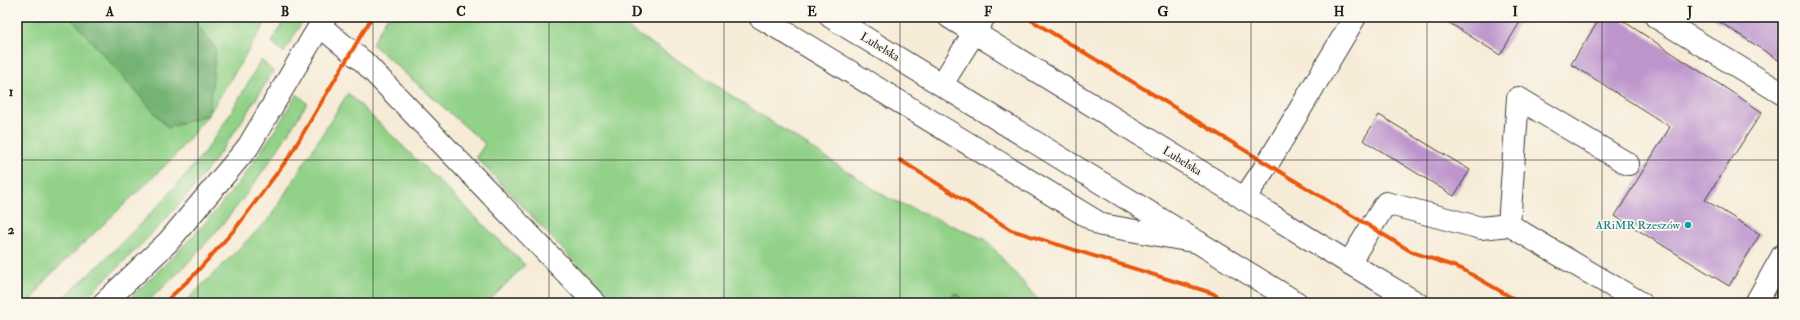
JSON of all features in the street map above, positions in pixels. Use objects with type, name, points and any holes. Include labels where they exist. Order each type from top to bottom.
[{"type":"main road","points":[[760,17],[1102,225],[1198,242]]},
{"type":"main road","name":"Lubelska","points":[[831,17],[1198,242],[1289,301]]},
{"type":"main road","name":"Lubelska","points":[[949,17],[979,25],[1244,199],[1417,303]]},
{"type":"main road","points":[[1244,199],[1268,163],[1355,17]]},
{"type":"main road","points":[[1656,17],[1783,94]]},
{"type":"main road","points":[[104,303],[168,242],[248,147],[322,21],[364,62],[595,303]]},
{"type":"main road","points":[[942,84],[979,25]]},
{"type":"main road","points":[[1510,225],[1518,98],[1628,164]]},
{"type":"main road","points":[[1349,263],[1386,203],[1481,228],[1510,225],[1641,303]]},
{"type":"main road","points":[[1756,303],[1783,255]]},
{"type":"green space","points":[[17,17],[70,17],[168,127],[216,49],[191,17],[269,17],[209,114],[173,158],[45,280],[30,303],[17,303]]},
{"type":"green space","points":[[70,17],[191,17],[216,49],[209,114],[168,128]]},
{"type":"green space","points":[[286,17],[305,17],[284,53],[272,42]]},
{"type":"green space","points":[[387,17],[611,17],[888,198],[986,240],[1041,303],[965,303],[956,292],[947,303],[613,303],[476,157],[485,144],[372,44]]},
{"type":"green space","points":[[261,60],[273,71],[229,140],[193,188],[156,229],[81,303],[58,303],[133,232],[186,175],[218,132]]},
{"type":"green space","points":[[348,93],[525,265],[487,303],[184,303],[269,219]]},
{"type":"green space","points":[[297,94],[307,103],[282,144],[255,183],[226,220],[182,268],[146,303],[125,303],[186,243],[229,195],[264,147]]},
{"type":"green space","points":[[956,292],[965,303],[947,303]]},
{"type":"building","points":[[1440,17],[1523,17],[1500,55]]},
{"type":"building","points":[[1601,17],[1617,17],[1762,112],[1705,200],[1760,234],[1729,286],[1615,216],[1670,127],[1571,64]]},
{"type":"building","points":[[1712,17],[1783,17],[1783,63],[1757,46]]},
{"type":"building","points":[[1379,115],[1470,170],[1454,196],[1363,140]]},
{"type":"cycle path","points":[[164,303],[193,276],[235,229],[289,157],[372,17]]},
{"type":"cycle path","points":[[1026,17],[1412,252],[1462,269],[1521,303]]},
{"type":"cycle path","points":[[900,160],[1011,230],[1212,293],[1228,303]]},
{"type":"place","name":"ARiMR Rzeszów","points":[[1688,225]]}]
